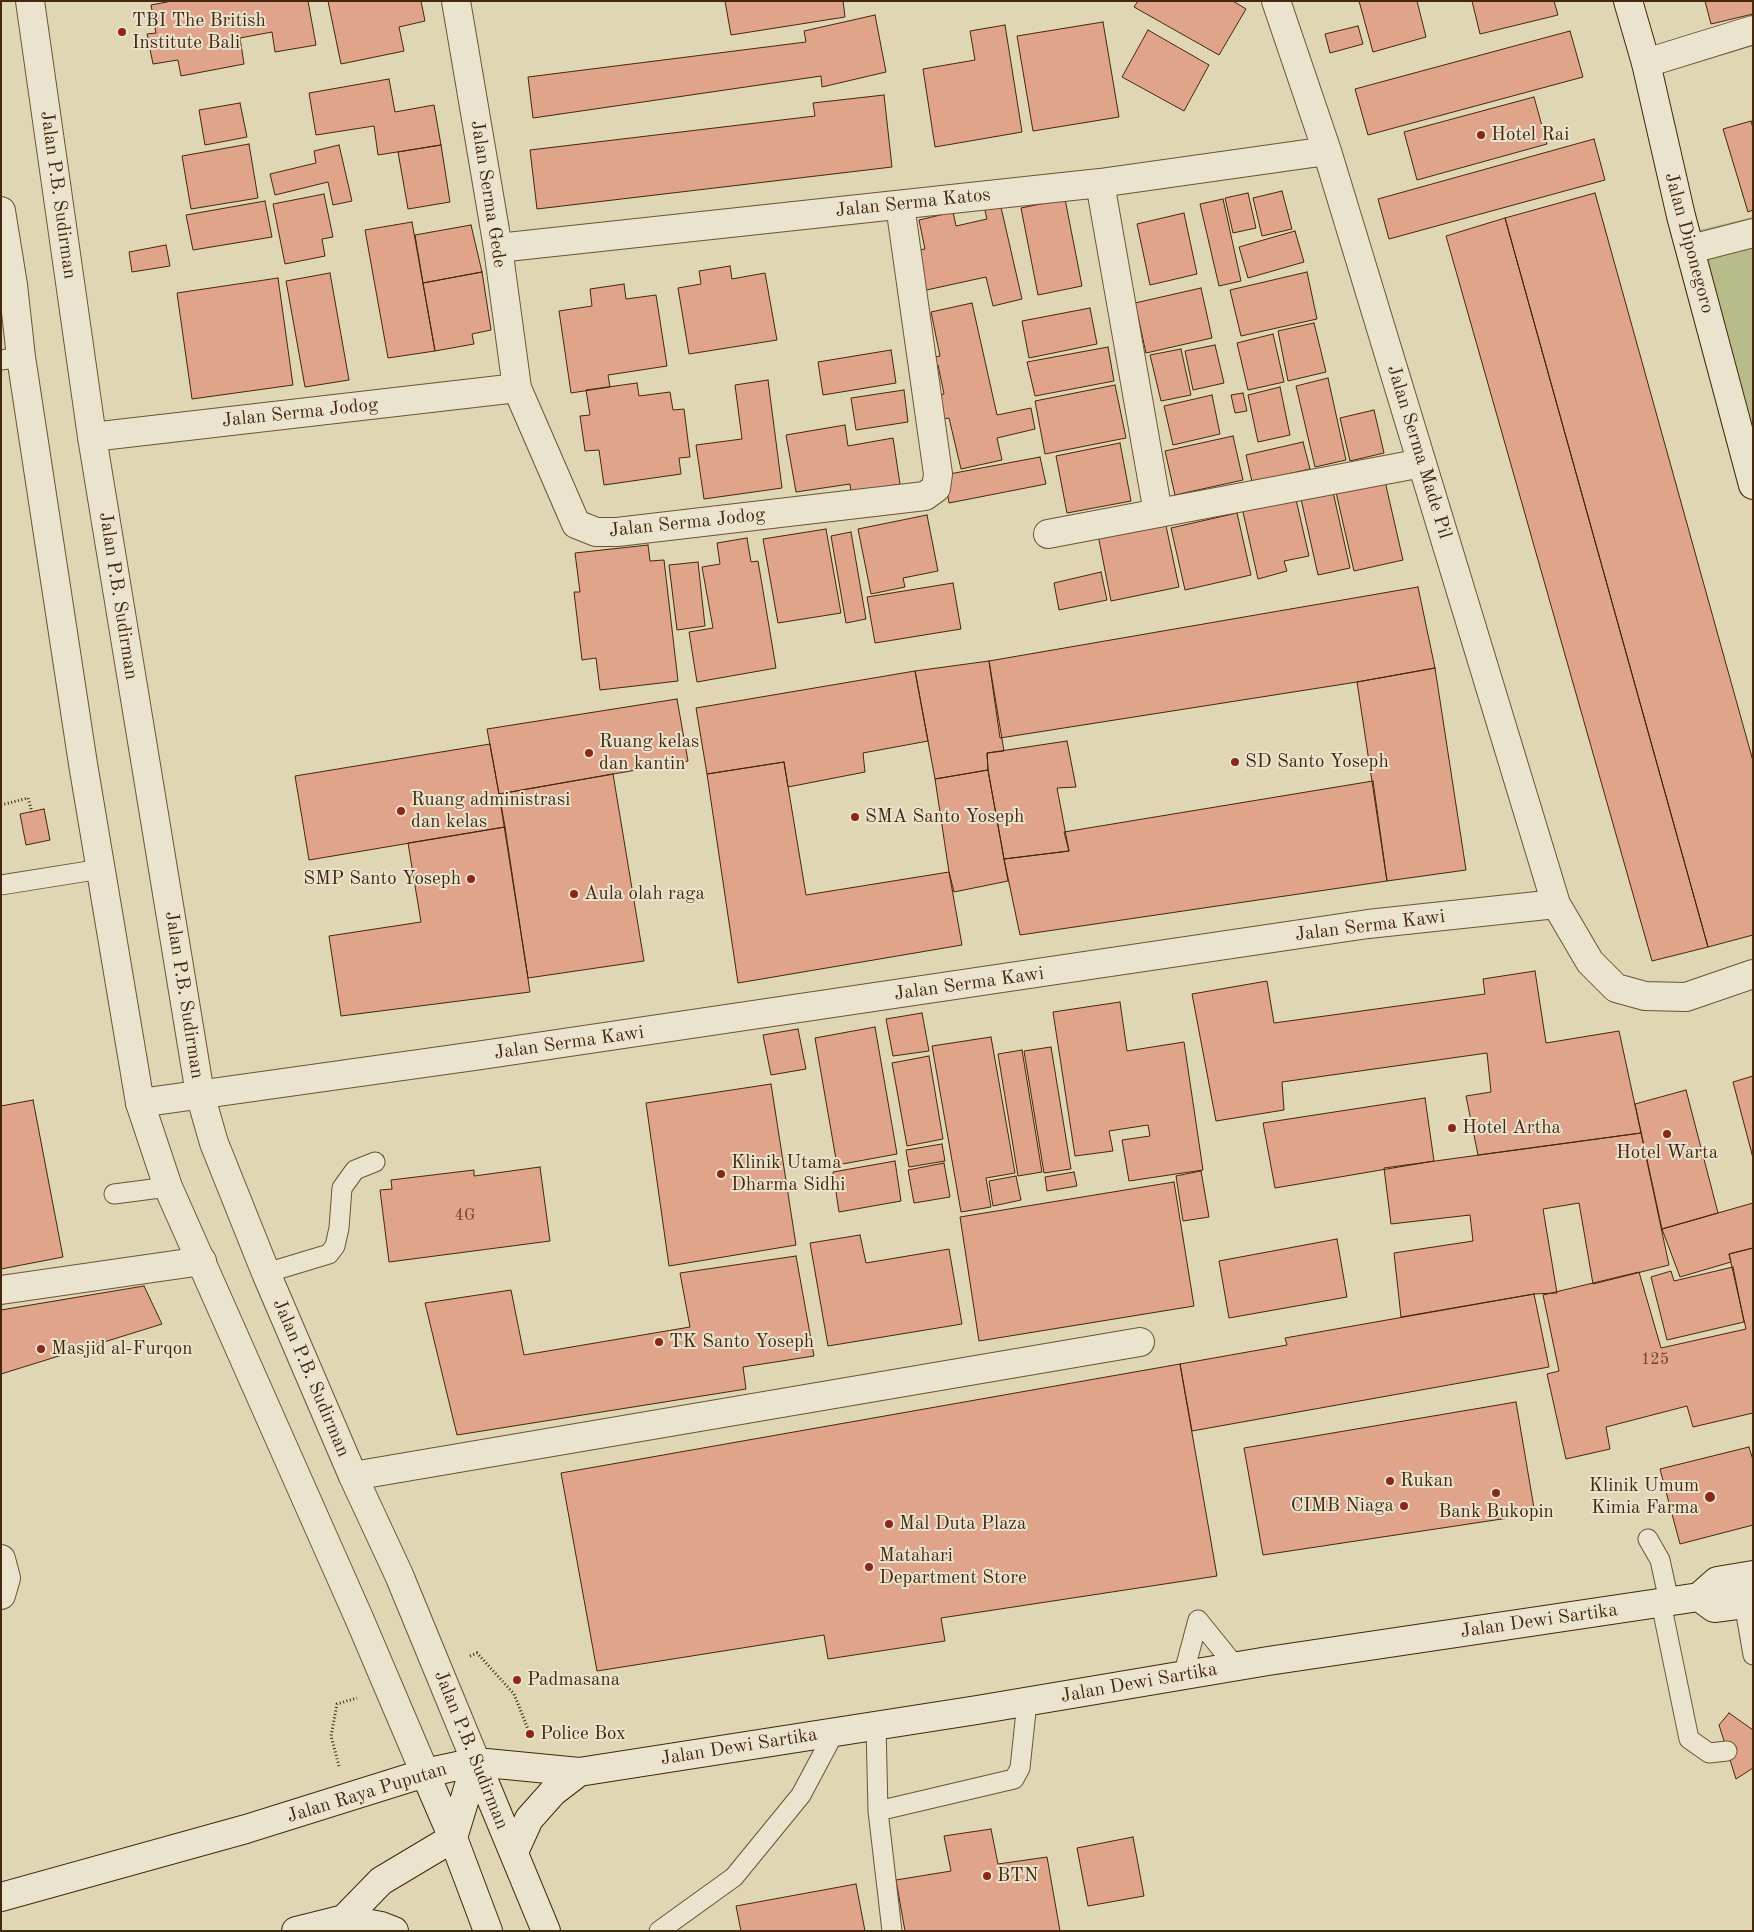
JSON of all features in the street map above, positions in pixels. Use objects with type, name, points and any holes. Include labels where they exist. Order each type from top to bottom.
[{"type":"street","name":"Jalan P.B. Sudirman","points":[[30,1],[92,437],[200,1094],[214,1143],[266,1272],[353,1476],[399,1575],[546,1931]]},
{"type":"street","name":"Jalan Serma Gede","points":[[456,1],[498,248],[517,388]]},
{"type":"street","name":"Jalan Serma Made Pil","points":[[1276,1],[1327,151],[1556,904]]},
{"type":"street","name":"Jalan Diponegoro","points":[[1628,1],[1646,63],[1681,216],[1752,482]]},
{"type":"street","points":[[1646,63],[1753,30]]},
{"type":"street","name":"Jalan Serma Katos","points":[[498,248],[1100,184],[1327,151]]},
{"type":"street","points":[[1100,184],[1158,513]]},
{"type":"street","name":"Jalan Serma Jodog","points":[[92,437],[517,388],[576,524],[596,532],[617,532],[925,496],[936,488],[938,474],[900,204]]},
{"type":"street","points":[[1,211],[13,285],[11,358],[140,1103],[168,1187],[389,1688],[453,1838],[488,1931]]},
{"type":"street","points":[[1691,249],[1753,233]]},
{"type":"street","points":[[1048,534],[1422,463]]},
{"type":"street","points":[[1556,904],[1590,962],[1616,988],[1646,996],[1686,996],[1753,974]]},
{"type":"street","name":"Jalan Serma Kawi","points":[[140,1103],[511,1051],[1368,924],[1556,904]]},
{"type":"street","points":[[1,1290],[202,1261]]},
{"type":"street","points":[[353,1476],[1140,1342]]},
{"type":"street","points":[[1,1559],[6,1578],[1,1595]]},
{"type":"street","points":[[1749,1603],[1714,1608],[1698,1597],[1717,1581],[1753,1575]]},
{"type":"street","name":"Jalan Dewi Sartika","points":[[476,1762],[579,1772],[1027,1702],[1236,1667],[1698,1597]]},
{"type":"street","name":"Jalan Raya Puputan","points":[[1,1897],[347,1799],[425,1773],[476,1762],[453,1838]]},
{"type":"street","name":"Jalan Dewi Sartika","points":[[514,1852],[529,1819],[553,1792],[579,1772]]},
{"type":"street","points":[[344,1919],[382,1881],[453,1838]]},
{"type":"street","points":[[296,1931],[344,1919],[381,1926],[394,1931]]},
{"type":"lane","points":[[1,885],[101,869]]},
{"type":"lane","points":[[266,1272],[329,1254],[336,1246],[342,1188],[355,1170],[375,1162]]},
{"type":"lane","points":[[114,1194],[168,1187]]},
{"type":"lane","points":[[1648,1539],[1660,1560],[1665,1602],[1689,1739],[1708,1753],[1727,1750]]},
{"type":"lane","points":[[1749,1603],[1753,1655]]},
{"type":"lane","points":[[1183,1676],[1196,1611],[1236,1667]]},
{"type":"lane","points":[[878,1811],[1014,1779],[1020,1768],[1027,1702]]},
{"type":"lane","points":[[876,1725],[878,1811],[892,1931]]},
{"type":"lane","points":[[659,1931],[734,1877],[801,1795],[834,1732]]},
{"type":"path","points":[[1,805],[28,798],[32,812]]},
{"type":"path","points":[[437,1667],[477,1653],[514,1694],[542,1768]]},
{"type":"path","points":[[347,1799],[331,1736],[338,1704],[389,1688]]},
{"type":"green space","points":[[1753,217],[1753,457],[1686,233]]},
{"type":"building","name":"TBI The British Institute Bali","points":[[172,1],[308,1],[316,45],[275,52],[272,32],[240,38],[244,64],[181,76],[178,60],[153,64],[147,34],[156,33],[151,5]]},
{"type":"building","points":[[328,1],[421,1],[425,21],[399,27],[404,51],[341,64]]},
{"type":"building","points":[[725,1],[843,1],[845,17],[731,35]]},
{"type":"building","points":[[1138,1],[1233,1],[1246,9],[1219,55],[1134,7]]},
{"type":"building","points":[[1359,1],[1417,1],[1426,37],[1373,52]]},
{"type":"building","points":[[1472,1],[1554,1],[1558,15],[1480,34]]},
{"type":"building","points":[[1705,1],[1753,1],[1753,14],[1711,24]]},
{"type":"building","points":[[875,15],[886,72],[822,87],[821,76],[533,118],[528,77],[806,42],[804,31]]},
{"type":"building","points":[[1103,22],[1119,117],[1033,131],[1017,36]]},
{"type":"building","points":[[1005,25],[1022,132],[935,147],[923,69],[975,60],[970,31]]},
{"type":"building","points":[[1358,26],[1363,44],[1330,53],[1325,34]]},
{"type":"building","points":[[1148,30],[1209,65],[1184,111],[1122,77]]},
{"type":"building","points":[[1570,31],[1583,77],[1368,135],[1355,89]]},
{"type":"building","points":[[389,79],[395,112],[434,105],[441,145],[378,155],[374,126],[316,135],[309,93]]},
{"type":"building","points":[[884,95],[892,167],[537,209],[530,150],[815,116],[813,103]]},
{"type":"building","points":[[1534,97],[1547,144],[1417,180],[1404,132]]},
{"type":"building","points":[[240,103],[247,137],[205,145],[199,110]]},
{"type":"building","points":[[1751,121],[1753,128],[1753,210],[1748,212],[1723,129]]},
{"type":"building","points":[[1594,139],[1605,180],[1389,239],[1378,199]]},
{"type":"building","points":[[249,144],[258,198],[191,209],[182,156]]},
{"type":"building","points":[[339,145],[352,201],[333,205],[328,182],[275,195],[270,174],[316,163],[314,151]]},
{"type":"building","points":[[441,145],[450,202],[408,209],[398,152]]},
{"type":"building","points":[[1282,191],[1292,229],[1262,236],[1253,198]]},
{"type":"building","points":[[1248,193],[1256,228],[1233,233],[1225,198]]},
{"type":"building","points":[[1595,193],[1753,761],[1753,935],[1708,947],[1505,218]]},
{"type":"building","points":[[324,194],[333,237],[322,239],[325,256],[285,264],[273,204]]},
{"type":"building","points":[[1065,199],[1082,286],[1038,295],[1021,208]]},
{"type":"building","points":[[1223,199],[1241,281],[1219,286],[1200,204]]},
{"type":"building","points":[[265,201],[272,237],[193,250],[186,215]]},
{"type":"building","points":[[1000,203],[1022,299],[993,306],[986,277],[922,291],[913,251],[925,249],[919,220],[953,212],[956,226],[987,219],[984,207]]},
{"type":"building","points":[[1184,213],[1197,274],[1150,285],[1137,224]]},
{"type":"building","points":[[1505,218],[1708,947],[1652,961],[1446,236]]},
{"type":"building","points":[[412,222],[435,351],[388,358],[365,230]]},
{"type":"building","points":[[471,225],[482,272],[423,283],[415,235]]},
{"type":"building","points":[[1295,231],[1304,262],[1248,278],[1239,247]]},
{"type":"building","points":[[166,245],[170,266],[132,272],[129,252]]},
{"type":"building","points":[[730,266],[732,279],[765,273],[777,340],[689,354],[678,288],[701,284],[699,271]]},
{"type":"building","points":[[482,272],[491,330],[472,334],[474,344],[435,351],[423,283]]},
{"type":"building","points":[[1307,272],[1317,319],[1241,336],[1230,290]]},
{"type":"building","points":[[330,273],[349,380],[305,387],[286,281]]},
{"type":"building","points":[[278,278],[293,385],[192,399],[177,293]]},
{"type":"building","points":[[624,284],[626,299],[656,295],[667,366],[608,375],[610,387],[571,393],[559,311],[592,306],[590,289]]},
{"type":"building","points":[[1201,288],[1212,338],[1146,353],[1135,303]]},
{"type":"building","points":[[972,303],[997,415],[1031,408],[1035,429],[997,438],[1002,460],[961,469],[949,418],[934,421],[928,397],[944,394],[938,365],[925,369],[923,359],[940,356],[931,312]]},
{"type":"building","points":[[1090,308],[1097,344],[1029,358],[1022,321]]},
{"type":"building","points":[[1314,323],[1326,372],[1288,381],[1278,331]]},
{"type":"building","points":[[1273,334],[1284,382],[1248,390],[1237,343]]},
{"type":"building","points":[[1215,345],[1224,383],[1193,390],[1185,351]]},
{"type":"building","points":[[1108,347],[1114,381],[1035,396],[1027,362]]},
{"type":"building","points":[[1181,349],[1191,395],[1161,401],[1150,355]]},
{"type":"building","points":[[891,350],[896,383],[823,395],[818,362]]},
{"type":"building","points":[[1328,378],[1346,460],[1315,467],[1296,386]]},
{"type":"building","points":[[768,380],[782,488],[704,499],[696,445],[742,439],[735,385]]},
{"type":"building","points":[[637,383],[639,396],[670,392],[673,410],[684,409],[690,457],[679,458],[681,474],[604,485],[599,450],[585,451],[580,416],[590,415],[586,390]]},
{"type":"building","points":[[1115,385],[1126,438],[1045,454],[1035,401]]},
{"type":"building","points":[[1280,387],[1290,435],[1258,442],[1248,395]]},
{"type":"building","points":[[904,390],[908,422],[856,430],[851,398]]},
{"type":"building","points":[[1243,393],[1247,411],[1235,413],[1231,395]]},
{"type":"building","points":[[1212,395],[1220,434],[1173,445],[1164,406]]},
{"type":"building","points":[[1374,410],[1384,453],[1350,461],[1340,418]]},
{"type":"building","points":[[845,425],[848,446],[893,438],[900,484],[851,493],[850,484],[796,492],[786,435]]},
{"type":"building","points":[[1233,436],[1243,480],[1175,495],[1165,451]]},
{"type":"building","points":[[1303,442],[1310,469],[1252,482],[1246,455]]},
{"type":"building","points":[[1120,443],[1131,501],[1067,513],[1056,456]]},
{"type":"building","points":[[1040,457],[1046,484],[949,503],[944,475]]},
{"type":"building","points":[[1384,477],[1403,560],[1354,571],[1335,488]]},
{"type":"building","points":[[1331,483],[1350,568],[1318,575],[1299,490]]},
{"type":"building","points":[[1294,491],[1309,556],[1284,561],[1287,571],[1258,579],[1241,503]]},
{"type":"building","points":[[1237,513],[1251,575],[1185,590],[1171,528]]},
{"type":"building","points":[[927,515],[938,571],[903,578],[905,587],[871,594],[858,529]]},
{"type":"building","points":[[1165,521],[1179,587],[1111,601],[1098,535]]},
{"type":"building","points":[[826,529],[841,613],[778,623],[763,539]]},
{"type":"building","points":[[851,532],[866,619],[846,623],[831,536]]},
{"type":"building","points":[[747,538],[751,562],[758,561],[776,668],[697,682],[689,632],[713,628],[702,567],[720,564],[717,543]]},
{"type":"building","points":[[648,545],[650,561],[664,560],[678,681],[600,690],[596,658],[582,660],[574,592],[580,592],[575,553]]},
{"type":"building","points":[[698,562],[705,626],[677,630],[669,565]]},
{"type":"building","points":[[1101,572],[1107,600],[1059,610],[1054,583]]},
{"type":"building","points":[[953,583],[961,629],[875,643],[867,597]]},
{"type":"building","points":[[1418,587],[1435,668],[1000,738],[989,661]]},
{"type":"building","points":[[989,661],[1004,751],[987,753],[988,770],[935,779],[915,671]]},
{"type":"building","points":[[1435,668],[1466,870],[1387,881],[1357,682]]},
{"type":"building","points":[[915,671],[928,741],[863,753],[865,772],[788,787],[784,762],[707,774],[696,708]]},
{"type":"building","name":"Ruang kelas dan kantin","points":[[677,699],[688,761],[499,794],[487,729]]},
{"type":"building","points":[[1067,741],[1076,787],[1057,788],[1069,851],[1004,859],[988,770],[987,753]]},
{"type":"building","name":"Ruang administrasi dan kelas","points":[[490,744],[505,827],[309,860],[295,776]]},
{"type":"building","points":[[784,762],[806,895],[949,872],[962,945],[738,983],[707,774]]},
{"type":"building","points":[[988,770],[1008,881],[954,892],[949,872],[935,779]]},
{"type":"building","name":"Aula olah raga","points":[[613,774],[644,961],[528,978],[499,794]]},
{"type":"building","points":[[1373,781],[1387,881],[1020,935],[1004,859],[1069,851],[1064,832]]},
{"type":"building","points":[[44,809],[50,840],[26,845],[20,814]]},
{"type":"building","points":[[505,827],[530,992],[341,1016],[329,936],[421,922],[408,843]]},
{"type":"building","points":[[1535,971],[1546,1043],[1619,1031],[1641,1133],[1478,1155],[1466,1096],[1491,1092],[1487,1053],[1282,1082],[1284,1110],[1216,1121],[1192,994],[1267,981],[1274,1023],[1485,994],[1483,979]]},
{"type":"building","points":[[1120,1002],[1127,1051],[1184,1042],[1203,1170],[1129,1181],[1122,1140],[1150,1136],[1148,1125],[1109,1131],[1113,1151],[1075,1156],[1053,1012]]},
{"type":"building","points":[[922,1013],[929,1051],[893,1056],[886,1019]]},
{"type":"building","points":[[875,1027],[897,1154],[837,1165],[815,1038]]},
{"type":"building","points":[[798,1029],[806,1069],[771,1075],[763,1035]]},
{"type":"building","points":[[991,1037],[1015,1173],[986,1178],[991,1207],[961,1212],[932,1046]]},
{"type":"building","points":[[1051,1047],[1071,1169],[1044,1173],[1024,1051]]},
{"type":"building","points":[[1022,1050],[1042,1172],[1018,1176],[998,1054]]},
{"type":"building","points":[[929,1056],[943,1139],[907,1146],[892,1063]]},
{"type":"building","points":[[1753,1076],[1753,1158],[1733,1082]]},
{"type":"building","name":"Klinik Utama Dharma Sidhi","points":[[771,1084],[796,1245],[669,1266],[646,1103]]},
{"type":"building","points":[[1686,1090],[1718,1213],[1662,1229],[1635,1104]]},
{"type":"building","points":[[1425,1098],[1434,1161],[1275,1188],[1263,1123]]},
{"type":"building","points":[[33,1100],[63,1257],[1,1269],[1,1106]]},
{"type":"building","points":[[1641,1133],[1669,1265],[1593,1284],[1579,1203],[1543,1209],[1557,1293],[1534,1294],[1401,1317],[1394,1253],[1473,1241],[1470,1215],[1391,1224],[1384,1168]]},
{"type":"building","points":[[942,1144],[945,1161],[909,1167],[906,1150]]},
{"type":"building","points":[[895,1161],[901,1201],[839,1212],[833,1172]]},
{"type":"building","points":[[944,1163],[950,1197],[914,1203],[908,1170]]},
{"type":"building","points":[[540,1167],[550,1241],[389,1262],[380,1190],[392,1189],[391,1180],[474,1170],[474,1176]]},
{"type":"building","points":[[1201,1171],[1209,1217],[1183,1221],[1176,1176]]},
{"type":"building","points":[[1074,1172],[1077,1186],[1047,1191],[1045,1177]]},
{"type":"building","points":[[1016,1176],[1021,1200],[993,1206],[989,1181]]},
{"type":"building","points":[[1174,1182],[1194,1306],[979,1341],[960,1217]]},
{"type":"building","points":[[1753,1203],[1753,1248],[1729,1254],[1731,1262],[1680,1277],[1662,1229]]},
{"type":"building","points":[[860,1235],[866,1263],[949,1249],[962,1324],[828,1346],[810,1243]]},
{"type":"building","points":[[1337,1239],[1347,1297],[1229,1318],[1219,1261]]},
{"type":"building","points":[[1753,1248],[1753,1413],[1693,1427],[1687,1406],[1606,1427],[1610,1449],[1566,1459],[1547,1374],[1559,1371],[1543,1295],[1639,1272],[1661,1348],[1746,1329],[1729,1254]]},
{"type":"building","points":[[796,1256],[814,1356],[743,1367],[746,1389],[457,1435],[425,1303],[511,1290],[524,1355],[690,1327],[680,1273]]},
{"type":"building","points":[[1733,1267],[1744,1322],[1667,1340],[1651,1277],[1671,1271],[1674,1281]]},
{"type":"building","name":"Masjid al-Furqon","points":[[144,1286],[162,1324],[1,1374],[1,1310]]},
{"type":"building","points":[[1534,1294],[1549,1367],[1192,1431],[1180,1364],[1287,1345],[1285,1338]]},
{"type":"building","name":"Mal Duta Plaza","points":[[1180,1364],[1217,1576],[941,1618],[945,1641],[828,1659],[824,1635],[597,1671],[561,1473]]},
{"type":"building","name":"Rukan","points":[[1516,1402],[1535,1514],[1263,1555],[1244,1448]]},
{"type":"building","name":"Klinik Umum Kimia Farma","points":[[1749,1447],[1753,1460],[1753,1525],[1680,1544],[1660,1469]]},
{"type":"building","points":[[1729,1713],[1753,1730],[1753,1768],[1736,1779],[1719,1725]]},
{"type":"building","name":"BTN","points":[[991,1829],[998,1864],[1047,1857],[1060,1931],[905,1931],[896,1880],[951,1871],[944,1836]]},
{"type":"building","points":[[1133,1837],[1144,1896],[1088,1906],[1077,1848]]},
{"type":"building","points":[[856,1884],[865,1931],[741,1931],[736,1906]]},
{"type":"place","name":"TBI The British Institute Bali","points":[[122,32]]},
{"type":"place","name":"Hotel Rai","points":[[1481,135]]},
{"type":"place","name":"Ruang kelas dan kantin","points":[[589,753]]},
{"type":"place","name":"SD Santo Yoseph","points":[[1235,762]]},
{"type":"place","name":"Ruang administrasi dan kelas","points":[[401,811]]},
{"type":"place","name":"SMA Santo Yoseph","points":[[855,817]]},
{"type":"place","name":"SMP Santo Yoseph","points":[[471,879]]},
{"type":"place","name":"Aula olah raga","points":[[574,894]]},
{"type":"place","name":"Hotel Artha","points":[[1452,1128]]},
{"type":"place","name":"Hotel Warta","points":[[1667,1134]]},
{"type":"place","name":"Klinik Utama Dharma Sidhi","points":[[721,1174]]},
{"type":"place","name":"TK Santo Yoseph","points":[[659,1342]]},
{"type":"place","name":"Masjid al-Furqon","points":[[41,1349]]},
{"type":"place","name":"Rukan","points":[[1390,1481]]},
{"type":"place","name":"Bank Bukopin","points":[[1496,1493]]},
{"type":"place","name":"Klinik Umum Kimia Farma","points":[[1710,1497]]},
{"type":"place","name":"CIMB Niaga","points":[[1404,1506]]},
{"type":"place","name":"Mal Duta Plaza","points":[[889,1524]]},
{"type":"place","name":"Matahari Department Store","points":[[869,1567]]},
{"type":"place","name":"Padmasana","points":[[517,1680]]},
{"type":"place","name":"Police Box","points":[[530,1734]]},
{"type":"place","name":"BTN","points":[[987,1876]]}]
